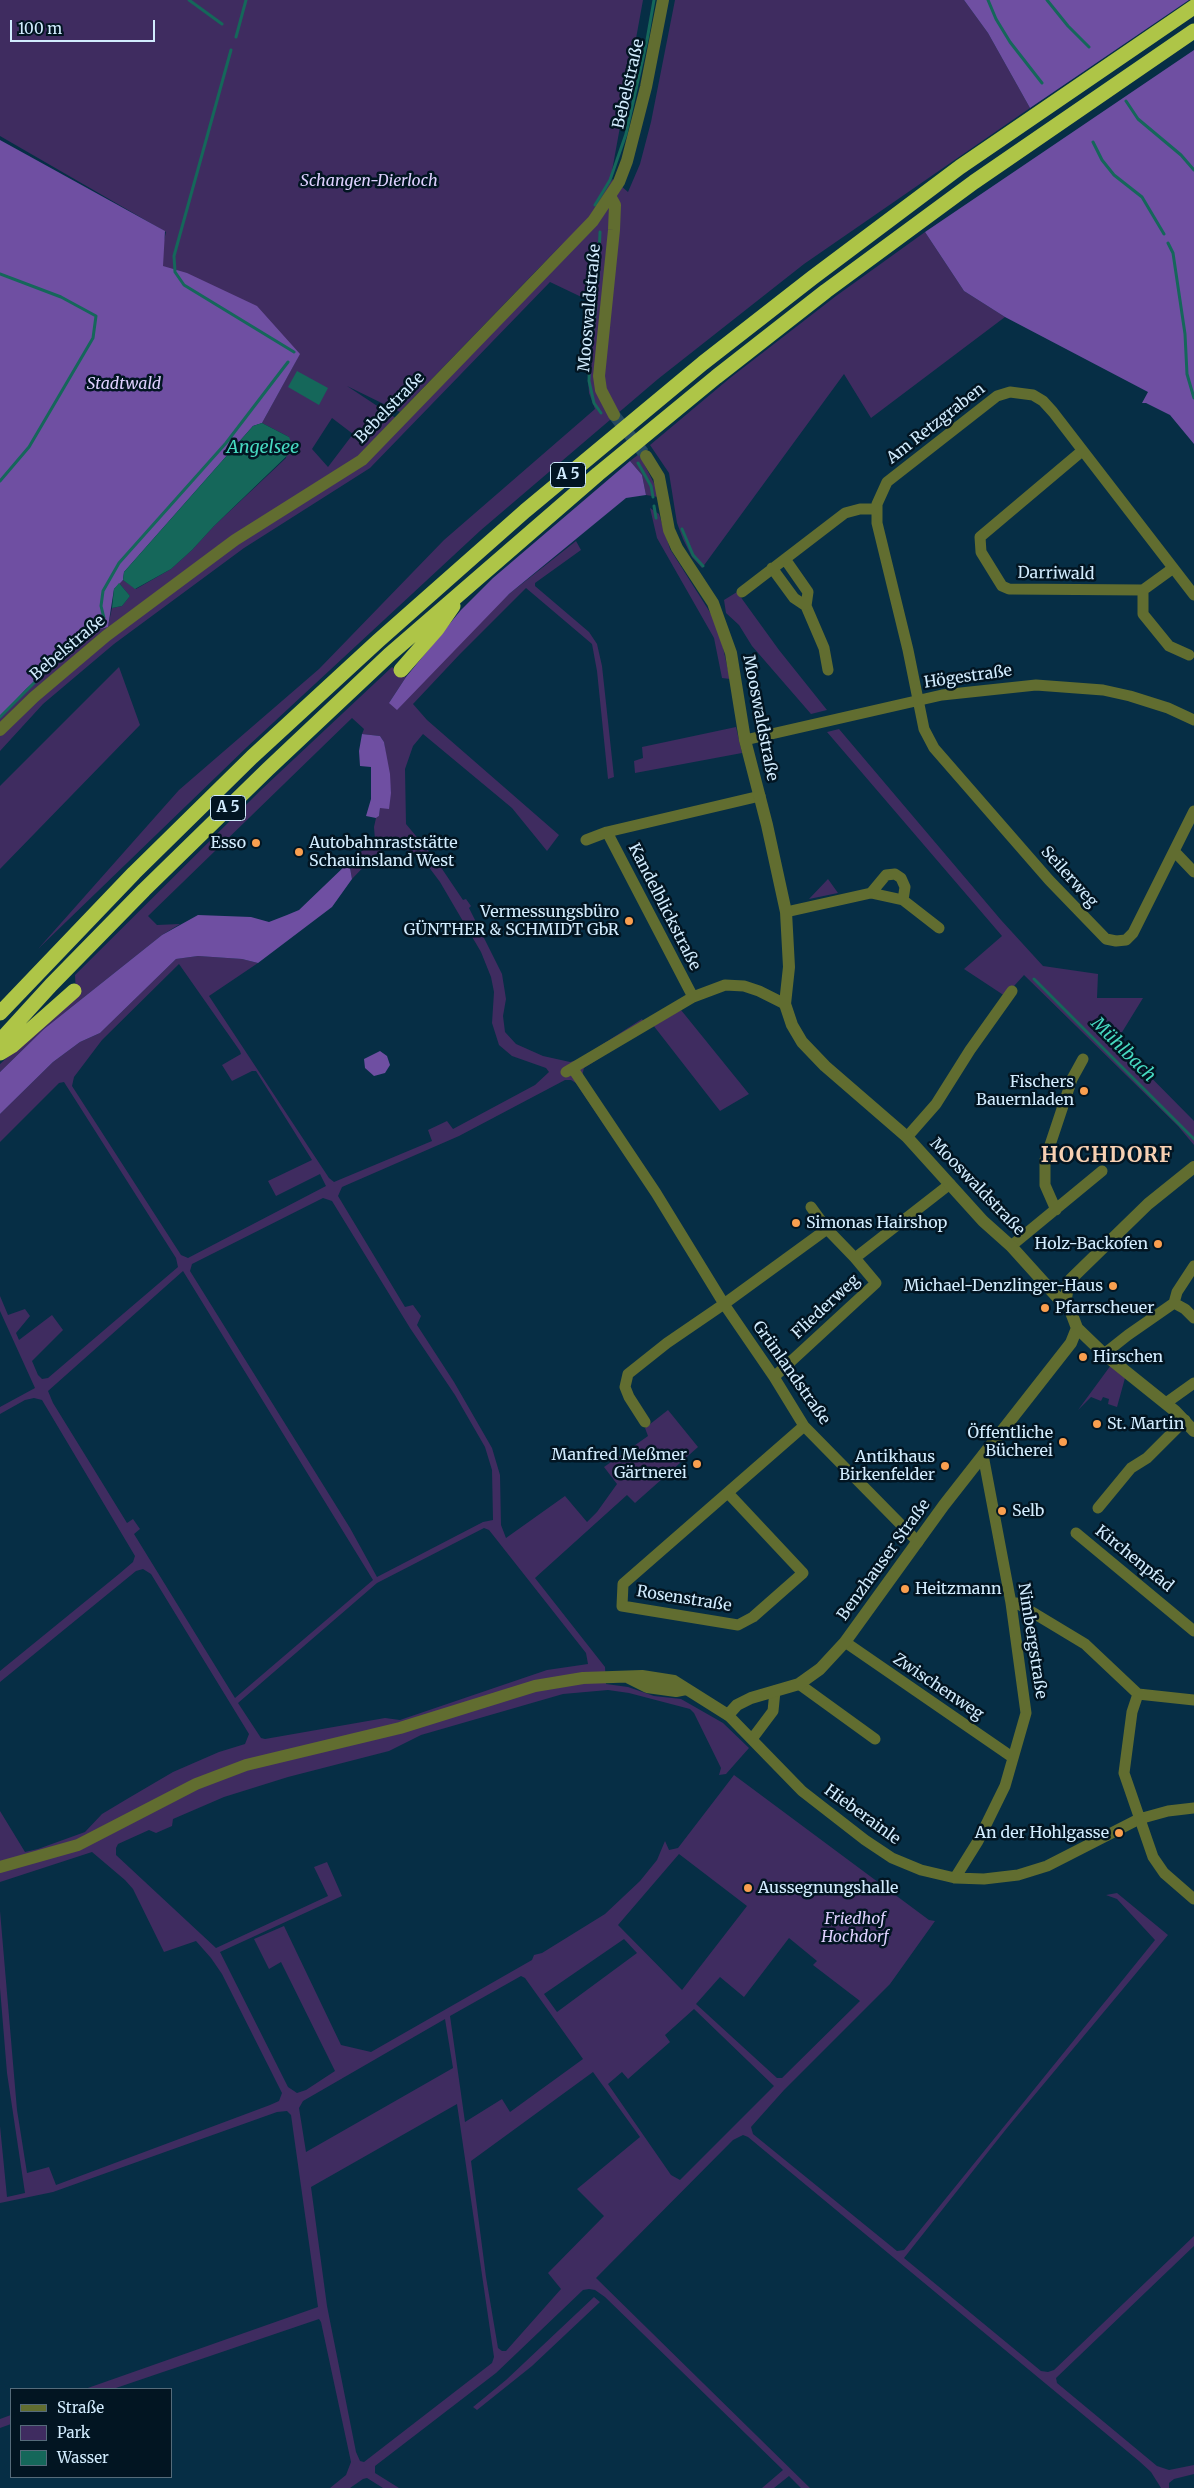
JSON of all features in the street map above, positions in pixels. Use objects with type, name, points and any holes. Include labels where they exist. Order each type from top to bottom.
[{"type":"highway","name":"A 5","points":[[0,1013],[134,873],[252,757],[378,641],[525,511],[703,363],[843,255],[960,167],[1194,7]]},
{"type":"highway","name":"A 5","points":[[0,1041],[118,918],[254,782],[389,655],[466,586],[598,474],[716,377],[826,292],[974,182],[1194,31]]},
{"type":"highway","points":[[401,670],[437,630],[466,586]]},
{"type":"highway","points":[[0,1053],[12,1045],[74,991]]},
{"type":"street","name":"Bebelstraße","points":[[0,730],[34,697],[106,636],[235,540],[362,460],[600,212],[627,161],[638,125],[663,0]]},
{"type":"street","name":"Mooswaldstraße","points":[[610,196],[615,205],[614,230],[599,376],[601,390],[614,416]]},
{"type":"street","name":"Mooswaldstraße","points":[[600,212],[614,230]]},
{"type":"street","name":"Am Retzgraben","points":[[876,509],[887,482],[1002,394],[1021,392],[1033,395],[1042,401],[1194,595]]},
{"type":"street","name":"Darriwald","points":[[1082,451],[980,537],[981,552],[1002,586],[1009,589],[1143,590]]},
{"type":"street","name":"Mooswaldstraße","points":[[646,456],[659,477],[669,530],[677,548],[713,603],[731,653],[745,740],[760,796],[786,912],[789,954],[785,1004],[792,1025],[802,1042],[825,1066],[907,1137],[983,1221],[1011,1246],[1057,1297],[1066,1299]]},
{"type":"street","points":[[742,592],[845,514],[860,509],[876,509],[877,523],[908,650],[917,700]]},
{"type":"street","points":[[785,559],[808,592],[806,606],[824,648],[828,670]]},
{"type":"street","points":[[772,568],[794,598],[806,606]]},
{"type":"street","points":[[1172,569],[1143,590],[1143,614],[1169,646],[1189,656]]},
{"type":"street","name":"Högestraße","points":[[745,740],[917,700],[1030,686],[1093,689],[1130,696],[1168,708],[1194,720]]},
{"type":"street","name":"Seilerweg","points":[[917,700],[924,729],[934,748],[1049,880],[1106,939],[1126,940],[1133,933],[1194,810]]},
{"type":"street","name":"Kandelblickstraße","points":[[586,840],[607,832],[760,796]]},
{"type":"street","name":"Kandelblickstraße","points":[[607,832],[693,997]]},
{"type":"street","points":[[1174,851],[1194,872]]},
{"type":"street","points":[[871,893],[886,875],[895,874],[901,878],[905,887],[904,900]]},
{"type":"street","points":[[786,912],[871,893],[904,900],[938,928]]},
{"type":"street","points":[[693,997],[725,985],[744,986],[785,1004]]},
{"type":"street","name":"Mooswaldstraße","points":[[907,1137],[936,1104],[970,1050],[1012,991]]},
{"type":"street","name":"Grünlandstraße","points":[[693,997],[644,1024],[570,1070],[656,1193],[724,1304],[774,1377],[804,1426],[918,1542]]},
{"type":"street","points":[[1056,1210],[1044,1185],[1045,1160],[1072,1079],[1083,1060]]},
{"type":"street","points":[[1194,1167],[1148,1204],[1071,1279],[1066,1299],[1077,1328],[1104,1354],[1166,1403],[1194,1431]]},
{"type":"street","points":[[1011,1246],[1102,1171]]},
{"type":"street","name":"Fliederweg","points":[[855,1258],[950,1184]]},
{"type":"street","name":"Fliederweg","points":[[774,1377],[876,1283],[827,1229],[812,1207]]},
{"type":"street","points":[[645,1422],[625,1387],[628,1374],[667,1343],[827,1229]]},
{"type":"street","points":[[1104,1354],[1174,1303],[1177,1292],[1194,1266]]},
{"type":"street","points":[[1174,1303],[1185,1309],[1194,1318]]},
{"type":"street","name":"Benzhauser Straße","points":[[728,1715],[737,1705],[751,1698],[799,1684],[820,1669],[846,1642],[918,1542],[1070,1343],[1077,1328]]},
{"type":"street","points":[[1166,1403],[1194,1383]]},
{"type":"street","points":[[1098,1508],[1131,1468],[1146,1458],[1185,1420]]},
{"type":"street","name":"Rosenstraße","points":[[728,1493],[803,1573],[753,1617],[738,1625],[622,1606],[623,1584],[804,1426]]},
{"type":"street","name":"Nimbergstraße","points":[[955,1878],[978,1841],[1002,1793],[1026,1712],[1011,1603],[983,1456]]},
{"type":"street","name":"Kirchenpfad","points":[[1076,1534],[1194,1631]]},
{"type":"street","points":[[1011,1603],[1017,1603],[1085,1644],[1138,1694],[1194,1700]]},
{"type":"street","name":"Zwischenweg","points":[[846,1642],[1012,1757]]},
{"type":"street","name":"Hieberainle","points":[[0,1867],[78,1845],[196,1784],[246,1765],[400,1728],[535,1686],[583,1678],[628,1678],[642,1676],[674,1680],[728,1715],[802,1791],[865,1840],[892,1858],[922,1870],[955,1878],[984,1879],[1018,1875],[1047,1866],[1139,1819],[1168,1811],[1194,1808]]},
{"type":"street","points":[[799,1684],[874,1739]]},
{"type":"street","points":[[752,1739],[773,1711],[776,1691]]},
{"type":"street","points":[[1138,1694],[1132,1712],[1124,1773],[1152,1857],[1164,1873],[1194,1898]]},
{"type":"green space","name":"Schangen-Dierloch","points":[[0,0],[643,0],[610,182],[613,179],[628,192],[640,164],[651,122],[675,0],[964,0],[988,33],[1030,108],[804,264],[658,379],[481,530],[247,747],[38,949],[179,790],[319,669],[444,540],[595,409],[589,393],[587,364],[594,303],[550,282],[370,468],[244,548],[114,644],[43,704],[0,751],[0,717],[26,689],[73,648],[96,630],[108,626],[112,608],[122,606],[130,596],[119,583],[123,580],[136,589],[171,569],[286,458],[289,437],[262,423],[297,359],[155,277],[166,232],[0,136]],"holes":[[[564,242],[397,419],[347,386],[400,412]],[[332,418],[353,434],[328,467],[312,449]]]},
{"type":"green space","points":[[964,0],[1189,0],[1030,108],[988,33]]},
{"type":"green space","points":[[1194,50],[1194,444],[1170,415],[1146,403],[1142,403],[1148,392],[1005,317],[964,291],[925,232]]},
{"type":"green space","name":"Stadtwald","points":[[0,140],[165,231],[163,266],[187,273],[257,306],[300,354],[262,423],[253,426],[124,572],[123,580],[114,589],[108,627],[96,630],[73,648],[26,689],[0,717]]},
{"type":"green space","points":[[925,232],[964,291],[1005,317],[871,418],[844,374],[702,568],[692,557],[677,523],[669,473],[650,445],[730,378],[836,296]]},
{"type":"green space","points":[[639,454],[658,491],[658,497],[646,495],[642,475],[630,461]]},
{"type":"green space","points":[[630,461],[642,475],[646,495],[626,498],[509,594],[397,710],[389,703],[406,677],[461,610],[493,578]]},
{"type":"green space","points":[[650,508],[659,514],[670,549],[718,625],[730,679],[722,678],[714,638],[657,538]]},
{"type":"green space","name":"Friedhof Hochdorf","points":[[576,541],[581,550],[535,583],[535,586],[589,632],[597,644],[602,666],[614,777],[608,779],[597,671],[592,644],[526,588],[413,704],[427,720],[559,835],[547,851],[512,808],[423,734],[413,746],[405,769],[406,824],[436,860],[463,900],[466,899],[471,906],[469,908],[502,974],[506,999],[503,1016],[505,1032],[516,1044],[543,1056],[570,1062],[578,1060],[642,1019],[647,1028],[584,1068],[582,1076],[675,1230],[576,1083],[571,1080],[565,1080],[459,1136],[342,1187],[338,1196],[405,1307],[413,1305],[421,1316],[417,1325],[454,1382],[492,1448],[500,1475],[501,1525],[506,1538],[565,1496],[587,1522],[597,1512],[617,1484],[604,1467],[648,1436],[645,1428],[668,1410],[698,1447],[635,1503],[627,1495],[535,1578],[605,1667],[606,1684],[628,1687],[654,1696],[681,1699],[723,1723],[749,1748],[726,1774],[719,1775],[721,1768],[694,1713],[690,1709],[629,1693],[608,1690],[563,1694],[421,1735],[389,1751],[288,1777],[224,1797],[173,1819],[172,1826],[156,1833],[149,1830],[118,1844],[116,1855],[216,1948],[328,1896],[314,1867],[327,1862],[342,1896],[220,1952],[288,2087],[297,2093],[306,2090],[335,2071],[281,1962],[269,1969],[254,1939],[284,1926],[341,2045],[371,2052],[532,1960],[534,1955],[542,1953],[605,1914],[640,1881],[657,1860],[665,1841],[669,1850],[678,1848],[734,1775],[929,1920],[935,1921],[890,1984],[784,2090],[751,2127],[753,2134],[897,2251],[904,2250],[1155,1940],[1117,1899],[1106,1895],[1117,1893],[1168,1935],[1007,2128],[904,2258],[1041,2371],[1048,2372],[1054,2370],[1194,2236],[1194,2246],[1056,2378],[1057,2383],[1157,2466],[1169,2470],[1194,2465],[1194,2474],[1174,2479],[1169,2483],[1169,2488],[1161,2488],[1151,2472],[1139,2461],[748,2137],[743,2135],[733,2140],[596,2278],[810,2488],[801,2488],[789,2476],[774,2488],[762,2488],[783,2470],[605,2297],[595,2290],[589,2289],[583,2290],[496,2373],[375,2466],[375,2473],[399,2488],[383,2488],[367,2478],[350,2488],[330,2488],[346,2475],[351,2462],[319,2319],[116,2388],[88,2388],[318,2307],[291,2115],[287,2111],[277,2112],[53,2192],[0,2203],[0,2126],[7,2197],[25,2193],[7,2073],[0,1988],[0,1911],[17,2110],[27,2173],[49,2167],[56,2185],[270,2105],[279,2101],[282,2093],[222,1974],[211,1958],[196,1941],[164,1952],[133,1889],[92,1852],[0,1882],[0,1811],[25,1852],[38,1849],[85,1832],[102,1814],[127,1799],[173,1772],[219,1752],[245,1744],[249,1734],[151,1574],[143,1569],[136,1571],[0,1682],[0,1671],[119,1574],[133,1562],[135,1556],[42,1400],[34,1398],[25,1400],[0,1414],[0,1407],[35,1388],[0,1311],[0,1296],[8,1315],[25,1309],[30,1316],[16,1333],[19,1340],[52,1315],[63,1330],[32,1361],[38,1375],[42,1379],[48,1378],[178,1267],[176,1258],[64,1082],[59,1083],[0,1142],[0,1114],[53,1062],[80,1042],[100,1033],[176,959],[198,956],[242,959],[258,963],[209,996],[329,1178],[334,1182],[432,1141],[428,1130],[447,1121],[453,1129],[535,1085],[549,1072],[546,1068],[512,1056],[499,1045],[492,1023],[494,992],[491,977],[481,952],[440,882],[425,862],[411,851],[394,847],[383,849],[352,879],[349,862],[375,840],[374,827],[376,818],[379,816],[380,807],[391,793],[384,742],[380,736],[362,734],[364,729],[352,718],[148,916],[157,925],[180,924],[162,935],[44,1029],[0,1072],[0,1064],[76,994],[75,975],[262,789],[392,667],[406,677],[389,703],[509,594]],"holes":[[[179,964],[240,1051],[241,1054],[222,1065],[232,1081],[252,1071],[256,1071],[312,1160],[268,1181],[276,1196],[320,1174],[326,1186],[188,1258],[181,1255],[72,1086],[74,1077],[102,1040]],[[323,1198],[332,1201],[410,1328],[455,1395],[485,1447],[492,1470],[493,1520],[483,1522],[377,1577],[350,1528],[190,1271],[192,1264]],[[183,1271],[373,1580],[235,1698],[134,1534],[140,1529],[133,1519],[127,1523],[53,1403],[48,1391]],[[484,1528],[489,1530],[586,1653],[588,1664],[547,1670],[400,1720],[385,1718],[265,1739],[261,1738],[238,1703],[377,1583]],[[679,1854],[747,1906],[682,1990],[618,1925]],[[789,1938],[817,1961],[813,1965],[860,2001],[782,2078],[777,2078],[696,2004],[720,1977],[744,1997]],[[624,1939],[637,1953],[557,2012],[544,1994]],[[521,1976],[525,1978],[583,2059],[510,2112],[502,2099],[465,2122],[450,2016]],[[694,2009],[774,2086],[680,2180],[671,2175],[608,2084],[622,2072],[628,2079],[670,2042],[665,2035]],[[445,2019],[453,2068],[306,2152],[299,2108],[303,2101]],[[593,2072],[640,2137],[577,2189],[604,2216],[548,2273],[561,2289],[506,2351],[498,2348],[486,2277],[471,2161]],[[457,2104],[494,2357],[492,2363],[364,2462],[360,2461],[356,2452],[327,2306],[311,2187]]]},
{"type":"green space","points":[[737,592],[779,650],[827,710],[811,714],[752,646],[739,625],[726,613],[724,600]]},
{"type":"green space","points":[[119,667],[140,725],[0,869],[0,786]]},
{"type":"green space","points":[[736,727],[742,753],[635,773],[634,761],[643,758],[642,747]]},
{"type":"green space","points":[[839,729],[1001,920],[1043,966],[1098,974],[1097,998],[1143,998],[1116,1042],[1194,1121],[1194,1145],[1178,1126],[1024,975],[1005,996],[964,969],[1002,936],[827,732]]},
{"type":"green space","points":[[362,734],[380,736],[384,742],[390,774],[391,793],[389,809],[380,808],[379,816],[376,818],[366,816],[371,799],[371,767],[360,766],[359,751]]},
{"type":"green space","points":[[349,862],[352,879],[332,907],[258,963],[242,959],[198,956],[176,959],[100,1033],[80,1042],[53,1062],[0,1114],[0,1072],[44,1029],[162,935],[198,915],[251,917],[269,922],[287,915],[299,910]]},
{"type":"green space","points":[[828,879],[838,893],[809,899]]},
{"type":"green space","points":[[681,1010],[749,1094],[720,1111],[653,1025]]},
{"type":"green space","points":[[380,1051],[387,1056],[390,1065],[385,1073],[374,1076],[365,1068],[364,1059]]},
{"type":"green space","points":[[1111,1365],[1125,1378],[1117,1407],[1108,1404],[1109,1399],[1103,1397],[1101,1401],[1091,1397],[1078,1410]]},
{"type":"green space","points":[[594,2297],[600,2302],[532,2366],[477,2410],[473,2407],[506,2380]]},
{"type":"green space","points":[[10,2415],[10,2424],[0,2428],[0,2419]]},
{"type":"water","points":[[297,371],[328,388],[319,405],[288,387]]},
{"type":"water","name":"Angelsee","points":[[262,423],[289,437],[294,449],[171,569],[135,589],[123,580],[124,572],[253,426]]},
{"type":"water","points":[[119,583],[130,596],[122,606],[112,608],[114,589]]},
{"type":"waterway","points":[[189,0],[222,24]]},
{"type":"waterway","points":[[236,37],[246,0]]},
{"type":"waterway","points":[[595,205],[610,180],[626,134],[654,0]]},
{"type":"waterway","points":[[988,0],[996,19],[1010,42],[1042,83]]},
{"type":"waterway","points":[[1047,0],[1068,26],[1089,47]]},
{"type":"waterway","points":[[231,50],[174,256],[175,272],[184,285],[294,352]]},
{"type":"waterway","points":[[1126,101],[1138,119],[1181,155],[1194,170]]},
{"type":"waterway","points":[[1093,142],[1102,160],[1114,175],[1142,197],[1164,234]]},
{"type":"waterway","points":[[598,281],[600,232]]},
{"type":"waterway","points":[[1168,243],[1173,253],[1185,334],[1187,374],[1194,398]]},
{"type":"waterway","points":[[0,274],[61,297],[96,316],[93,338],[29,447],[0,481]]},
{"type":"waterway","points":[[596,305],[590,352],[589,381],[594,403],[601,413]]},
{"type":"waterway","points":[[0,717],[46,671],[90,635],[104,618],[101,606],[103,591],[119,563],[226,443],[288,362]]},
{"type":"waterway","points":[[638,463],[651,486],[653,497]]},
{"type":"waterway","points":[[654,506],[656,518]]},
{"type":"waterway","points":[[682,529],[693,555],[703,566]]},
{"type":"waterway","name":"Mühlbach","points":[[1034,979],[1194,1139]]},
{"type":"tunnel","points":[[614,415],[646,456]]},
{"type":"place","name":"Esso","points":[[256,843]]},
{"type":"place","name":"Autobahnraststätte Schauinsland West","points":[[299,852]]},
{"type":"place","name":"Vermessungsbüro GÜNTHER & SCHMIDT GbR","points":[[629,921]]},
{"type":"place","name":"Fischers Bauernladen","points":[[1084,1091]]},
{"type":"place","name":"Simonas Hairshop","points":[[796,1223]]},
{"type":"place","name":"Holz-Backofen","points":[[1158,1244]]},
{"type":"place","name":"Michael-Denzlinger-Haus","points":[[1113,1286]]},
{"type":"place","name":"Pfarrscheuer","points":[[1045,1308]]},
{"type":"place","name":"Hirschen","points":[[1083,1357]]},
{"type":"place","name":"St. Martin","points":[[1097,1424]]},
{"type":"place","name":"Öffentliche Bücherei","points":[[1063,1442]]},
{"type":"place","name":"Manfred Meßmer Gärtnerei","points":[[697,1464]]},
{"type":"place","name":"Antikhaus Birkenfelder","points":[[945,1466]]},
{"type":"place","name":"Selb","points":[[1002,1511]]},
{"type":"place","name":"Heitzmann","points":[[905,1589]]},
{"type":"place","name":"An der Hohlgasse","points":[[1119,1833]]},
{"type":"place","name":"Aussegnungshalle","points":[[748,1888]]},
{"type":"district","name":"HOCHDORF","points":[[1107,1156]]}]
